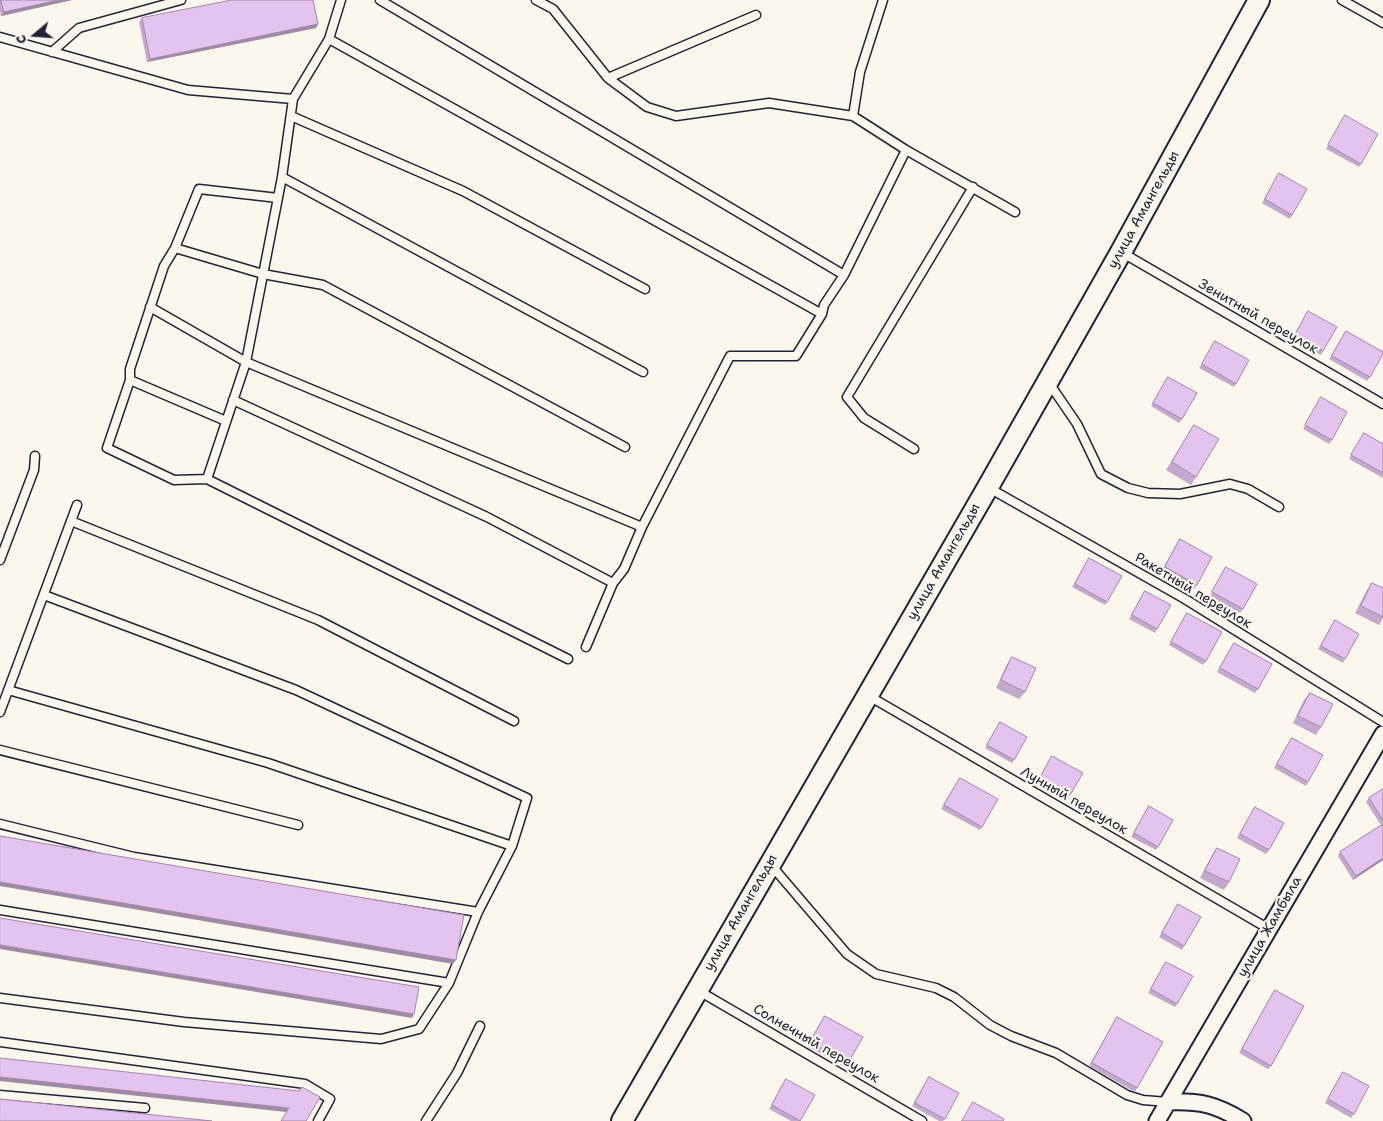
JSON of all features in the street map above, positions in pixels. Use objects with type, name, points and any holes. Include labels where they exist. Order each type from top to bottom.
[{"type":"street","name":"улица Амангельды","points":[[622,1121],[988,487],[1121,252],[1259,0]]},
{"type":"street","name":"улица Жамбыла","points":[[1157,1121],[1383,734]]},
{"type":"street","points":[[1168,1102],[1206,1103],[1227,1111],[1243,1121]]},
{"type":"lane","points":[[52,52],[79,28],[157,5],[181,0]]},
{"type":"lane","points":[[207,479],[246,362],[282,177],[293,99],[329,39],[341,0]]},
{"type":"lane","points":[[380,0],[844,275]]},
{"type":"lane","points":[[536,0],[552,9],[608,78],[647,107],[676,116],[769,103],[853,116],[906,150],[1015,212]]},
{"type":"lane","points":[[853,116],[860,72],[883,0]]},
{"type":"lane","points":[[1342,0],[1383,23]]},
{"type":"lane","points":[[608,78],[756,15]]},
{"type":"lane","points":[[0,37],[188,90],[293,99]]},
{"type":"lane","points":[[329,39],[822,314]]},
{"type":"lane","points":[[290,116],[463,191],[645,288]]},
{"type":"lane","points":[[586,646],[613,583],[624,568],[642,527],[730,356],[796,356],[822,314],[824,305],[844,275],[906,150]]},
{"type":"lane","points":[[282,177],[643,372]]},
{"type":"lane","points":[[914,449],[864,418],[847,397],[973,187]]},
{"type":"lane","points":[[278,198],[199,189],[175,248],[164,266],[130,369],[130,380],[107,448],[174,480],[207,479],[568,660]]},
{"type":"lane","points":[[175,248],[263,274],[323,285],[625,447]]},
{"type":"lane","name":"Зенитный переулок","points":[[1121,252],[1383,404]]},
{"type":"lane","points":[[150,307],[246,362],[642,527]]},
{"type":"lane","points":[[130,380],[226,421]]},
{"type":"lane","points":[[1048,381],[1077,424],[1101,474],[1128,488],[1148,493],[1180,494],[1230,484],[1248,489],[1279,507]]},
{"type":"lane","points":[[233,400],[307,436],[487,517],[613,583]]},
{"type":"lane","points":[[0,560],[34,470],[35,456]]},
{"type":"lane","name":"Ракетный переулок","points":[[988,487],[1185,599],[1383,722]]},
{"type":"lane","points":[[0,712],[77,505]]},
{"type":"lane","points":[[71,522],[318,620],[514,722]]},
{"type":"lane","points":[[0,998],[184,1022],[381,1039],[419,1029],[449,982],[478,912],[512,846],[527,798],[296,690],[44,595]]},
{"type":"lane","points":[[8,690],[268,763],[512,846]]},
{"type":"lane","name":"Лунный переулок","points":[[867,694],[1269,929]]},
{"type":"lane","points":[[0,750],[298,825]]},
{"type":"lane","points":[[0,824],[134,857],[478,912]]},
{"type":"lane","points":[[769,864],[847,954],[876,974],[942,991],[954,997],[990,1025],[1011,1036],[1056,1053],[1127,1094],[1143,1100],[1168,1102]]},
{"type":"lane","points":[[0,910],[449,982]]},
{"type":"lane","name":"Солнечный переулок","points":[[697,990],[922,1121]]},
{"type":"lane","points":[[426,1121],[457,1073],[480,1026]]},
{"type":"lane","points":[[0,1042],[305,1084],[330,1099],[318,1121]]},
{"type":"lane","points":[[0,1095],[145,1108]]},
{"type":"building","points":[[1,0],[59,0],[4,12]]},
{"type":"building","points":[[232,0],[313,0],[318,24],[150,59],[142,18]]},
{"type":"building","points":[[1345,115],[1378,134],[1361,164],[1328,145]]},
{"type":"building","points":[[1279,173],[1307,189],[1292,215],[1265,199]]},
{"type":"building","points":[[1308,311],[1337,327],[1323,351],[1295,335]]},
{"type":"building","points":[[1346,331],[1383,352],[1370,377],[1332,356]]},
{"type":"building","points":[[1215,341],[1249,360],[1236,384],[1202,364]]},
{"type":"building","points":[[1168,377],[1197,393],[1182,419],[1153,403]]},
{"type":"building","points":[[1321,397],[1347,412],[1332,440],[1305,425]]},
{"type":"building","points":[[1194,425],[1219,439],[1196,477],[1172,462]]},
{"type":"building","points":[[1364,433],[1383,444],[1383,473],[1351,455]]},
{"type":"building","points":[[1180,539],[1212,557],[1197,585],[1165,567]]},
{"type":"building","points":[[1089,558],[1122,576],[1107,602],[1075,584]]},
{"type":"building","points":[[1226,567],[1257,584],[1243,609],[1212,592]]},
{"type":"building","points":[[1372,583],[1383,588],[1383,617],[1361,606]]},
{"type":"building","points":[[1145,591],[1171,605],[1157,629],[1132,615]]},
{"type":"building","points":[[1187,613],[1222,632],[1206,661],[1171,642]]},
{"type":"building","points":[[1335,620],[1359,634],[1345,659],[1321,646]]},
{"type":"building","points":[[1234,643],[1272,664],[1258,689],[1220,668]]},
{"type":"building","points":[[1012,657],[1036,668],[1025,692],[1001,680]]},
{"type":"building","points":[[1310,693],[1333,704],[1321,727],[1298,716]]},
{"type":"building","points":[[1000,722],[1027,737],[1014,760],[987,745]]},
{"type":"building","points":[[1292,738],[1323,755],[1308,782],[1277,764]]},
{"type":"building","points":[[1052,756],[1083,773],[1070,795],[1040,778]]},
{"type":"building","points":[[960,778],[998,799],[982,827],[944,805]]},
{"type":"building","points":[[1383,789],[1383,820],[1369,798]]},
{"type":"building","points":[[1149,806],[1173,820],[1158,847],[1134,833]]},
{"type":"building","points":[[1255,807],[1284,823],[1269,850],[1240,834]]},
{"type":"building","points":[[1382,825],[1383,858],[1356,876],[1340,852]]},
{"type":"building","points":[[0,836],[464,915],[456,960],[0,882]]},
{"type":"building","points":[[1217,848],[1240,859],[1229,882],[1205,871]]},
{"type":"building","points":[[1178,904],[1201,917],[1184,946],[1162,933]]},
{"type":"building","points":[[0,918],[419,987],[414,1014],[0,945]]},
{"type":"building","points":[[1166,962],[1193,976],[1177,1004],[1151,989]]},
{"type":"building","points":[[1275,990],[1304,1006],[1271,1066],[1242,1049]]},
{"type":"building","points":[[825,1016],[863,1037],[848,1063],[810,1042]]},
{"type":"building","points":[[1117,1017],[1163,1042],[1137,1088],[1092,1063]]},
{"type":"building","points":[[0,1058],[299,1091],[302,1087],[320,1097],[306,1121],[281,1121],[289,1108],[0,1077]]},
{"type":"building","points":[[1343,1072],[1369,1086],[1354,1114],[1328,1099]]},
{"type":"building","points":[[929,1077],[959,1093],[945,1119],[915,1103]]},
{"type":"building","points":[[786,1079],[815,1095],[800,1121],[772,1105]]},
{"type":"building","points":[[0,1099],[212,1121],[0,1121]]},
{"type":"building","points":[[973,1102],[1004,1119],[1003,1121],[962,1121]]}]
